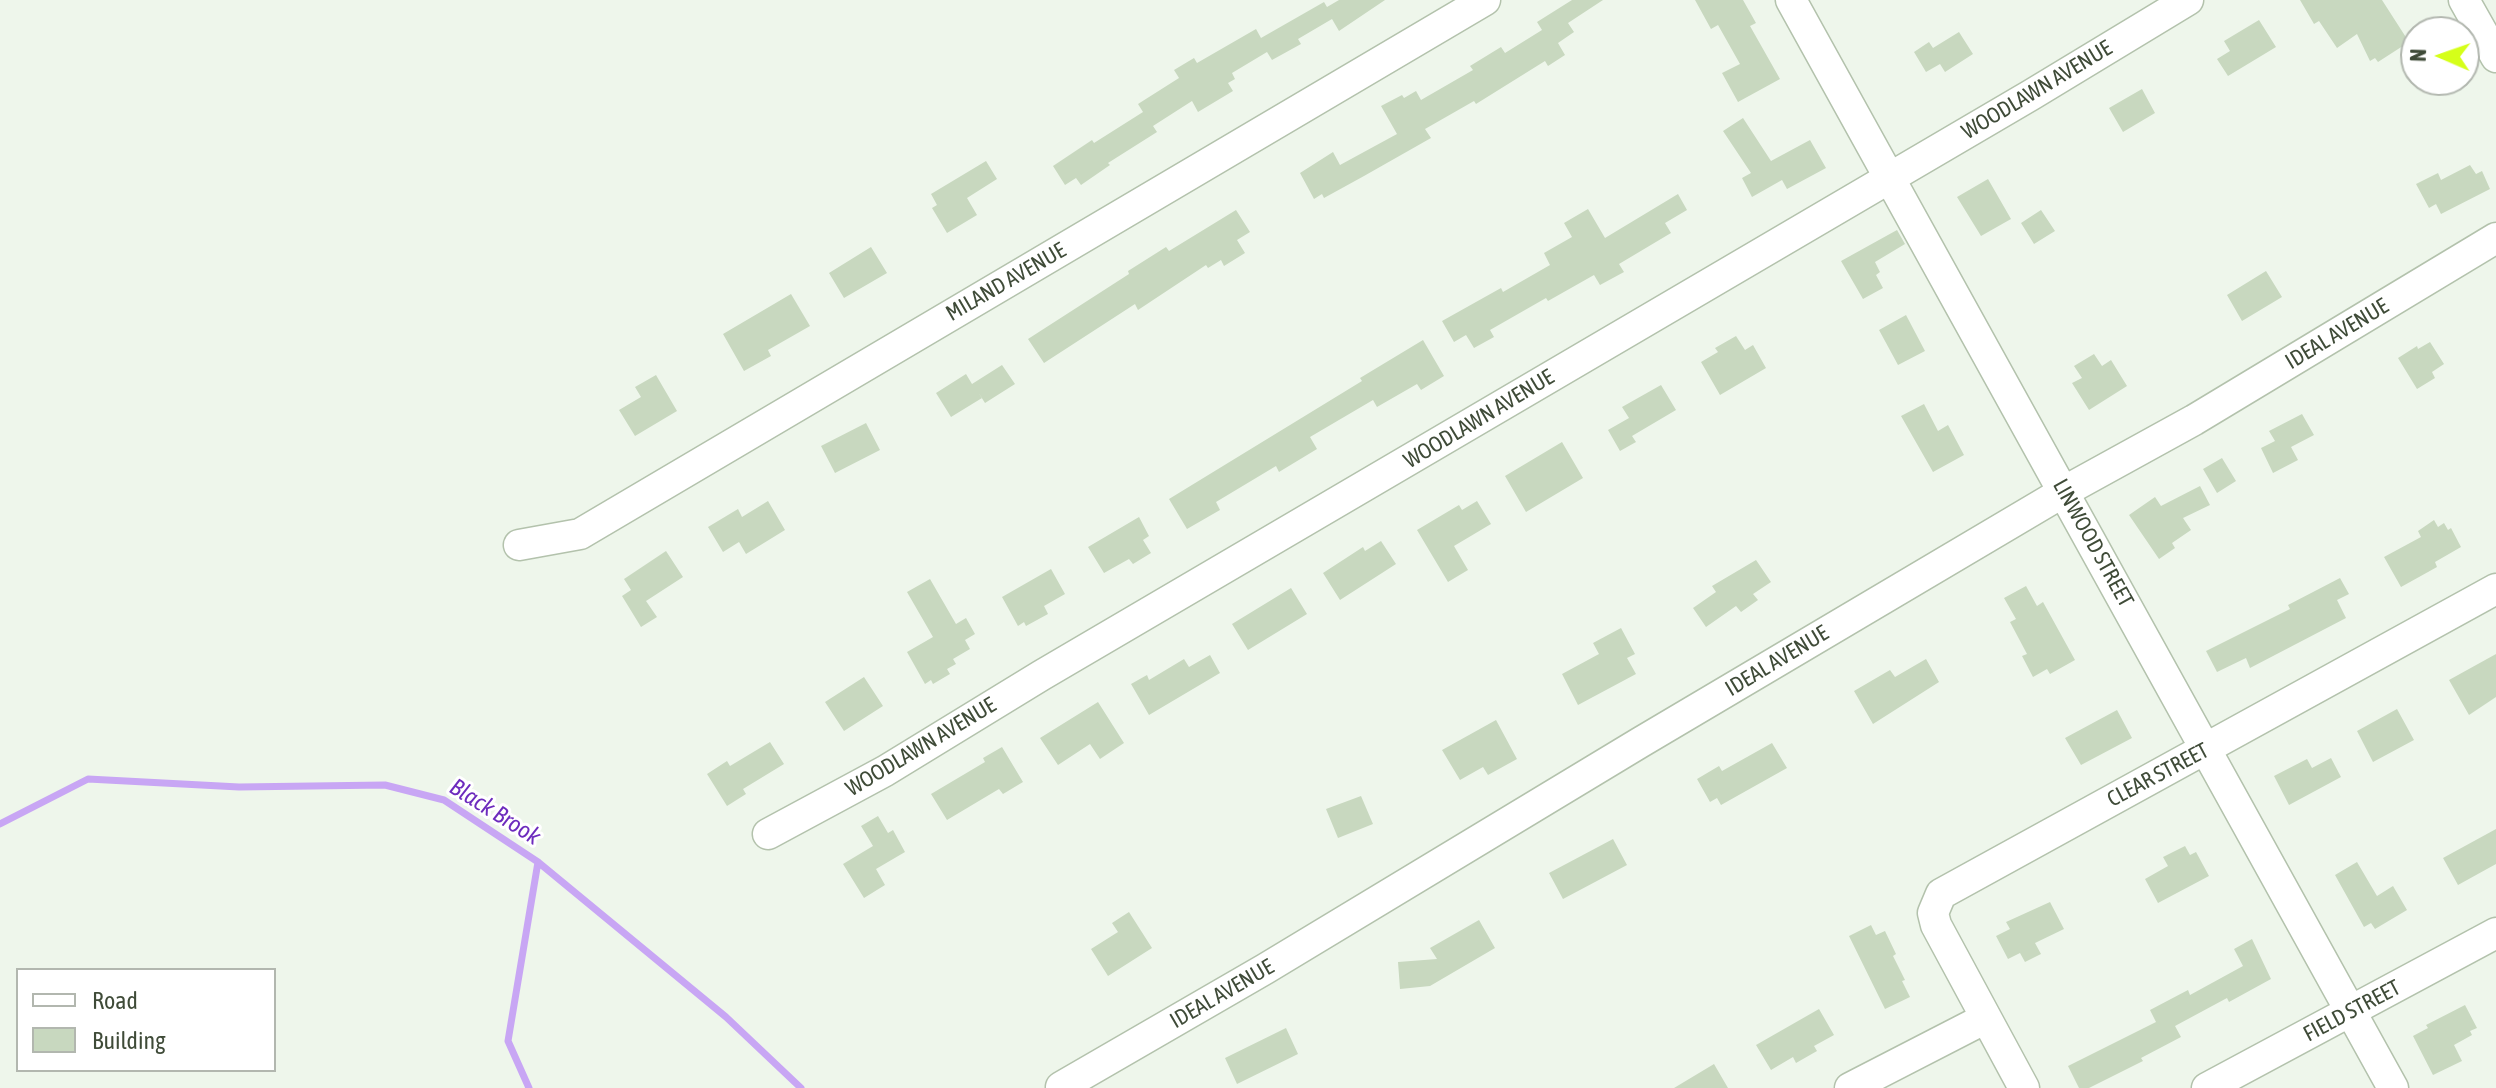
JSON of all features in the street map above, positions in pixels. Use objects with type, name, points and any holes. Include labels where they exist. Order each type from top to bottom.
[{"type":"street","name":"MILAND AVENUE","points":[[519,545],[580,534],[1485,0]]},
{"type":"street","name":"LINWOOD STREET","points":[[1791,0],[2393,1088]]},
{"type":"street","name":"WOODLAWN AVENUE","points":[[768,834],[885,771],[1042,675],[2188,0]]},
{"type":"street","points":[[2464,0],[2496,57]]},
{"type":"street","name":"IDEAL AVENUE","points":[[1061,1087],[1265,969],[2065,491],[2194,420],[2496,238]]},
{"type":"street","name":"CLEAR STREET","points":[[1986,1018],[1936,925],[1933,913],[1941,894],[2496,589]]},
{"type":"street","name":"FIELD STREET","points":[[2207,1088],[2496,933]]},
{"type":"street","points":[[1850,1088],[1986,1018],[2024,1088]]},
{"type":"building","points":[[1339,0],[1385,0],[1339,31],[1332,19],[1298,39],[1301,44],[1272,60],[1267,52],[1232,73],[1235,79],[1228,83],[1233,91],[1198,112],[1192,101],[1153,126],[1157,132],[1108,163],[1110,165],[1081,185],[1076,178],[1065,185],[1053,166],[1143,112],[1138,104],[1179,78],[1174,70],[1194,58],[1197,63],[1256,29],[1261,38],[1324,2],[1327,7]]},
{"type":"building","points":[[1572,0],[1603,0],[1568,23],[1574,32],[1558,43],[1565,55],[1548,66],[1545,61],[1476,104],[1474,101],[1425,129],[1431,138],[1324,198],[1322,194],[1314,199],[1300,173],[1333,152],[1340,165],[1397,134],[1381,106],[1416,91],[1421,100],[1473,70],[1470,66],[1501,47],[1505,53],[1542,30],[1537,22]]},
{"type":"building","points":[[1695,0],[1743,0],[1756,23],[1750,26],[1780,79],[1738,102],[1722,73],[1740,64],[1718,25],[1711,29]]},
{"type":"building","points":[[2300,0],[2382,0],[2400,28],[2400,48],[2378,62],[2375,58],[2370,61],[2357,34],[2337,48],[2319,21],[2314,24]]},
{"type":"building","points":[[2259,20],[2276,47],[2228,76],[2217,59],[2230,51],[2224,41]]},
{"type":"building","points":[[1959,32],[1973,54],[1945,72],[1940,64],[1926,72],[1914,52],[1929,42],[1933,48]]},
{"type":"building","points":[[2142,89],[2155,113],[2123,132],[2109,108]]},
{"type":"building","points":[[1743,118],[1771,161],[1810,140],[1826,168],[1787,189],[1782,180],[1752,197],[1742,178],[1751,173],[1723,131]]},
{"type":"building","points":[[986,161],[997,179],[967,198],[977,215],[947,233],[932,208],[937,205],[931,194]]},
{"type":"building","points":[[2470,165],[2476,174],[2482,171],[2490,189],[2441,214],[2436,204],[2429,208],[2416,184],[2438,173],[2441,180]]},
{"type":"building","points":[[1988,179],[2011,219],[1981,236],[1957,197]]},
{"type":"building","points":[[1678,194],[1687,210],[1665,223],[1671,233],[1619,264],[1624,272],[1600,285],[1594,275],[1548,301],[1546,298],[1490,330],[1494,337],[1474,348],[1466,335],[1454,342],[1442,321],[1550,265],[1544,253],[1572,237],[1564,223],[1588,209],[1605,238]]},
{"type":"building","points":[[1236,210],[1250,232],[1237,240],[1245,253],[1224,266],[1221,260],[1208,268],[1206,265],[1138,310],[1135,304],[1044,363],[1028,339],[1166,247],[1169,251]]},
{"type":"building","points":[[2041,210],[2055,231],[2034,244],[2021,223]]},
{"type":"building","points":[[1897,230],[1905,244],[1875,262],[1880,272],[1876,275],[1883,288],[1863,299],[1841,261]]},
{"type":"building","points":[[871,247],[887,273],[844,298],[829,273]]},
{"type":"building","points":[[2266,271],[2282,297],[2242,321],[2227,295]]},
{"type":"building","points":[[791,294],[810,326],[768,350],[771,356],[744,371],[723,334]]},
{"type":"building","points":[[1906,315],[1925,351],[1898,365],[1879,330]]},
{"type":"building","points":[[1736,336],[1745,350],[1753,345],[1766,368],[1720,395],[1701,362],[1718,352],[1715,348]]},
{"type":"building","points":[[1423,340],[1444,376],[1421,390],[1417,384],[1377,407],[1373,400],[1310,437],[1317,449],[1279,472],[1276,466],[1216,502],[1220,510],[1187,529],[1169,499]]},
{"type":"building","points":[[2430,342],[2444,364],[2432,372],[2435,378],[2417,389],[2398,358]]},
{"type":"building","points":[[2094,354],[2102,366],[2111,360],[2127,386],[2089,410],[2072,383],[2082,378],[2074,366]]},
{"type":"building","points":[[1002,365],[1015,384],[985,403],[982,398],[951,417],[936,393],[966,374],[972,384]]},
{"type":"building","points":[[656,375],[677,411],[635,436],[619,410],[641,397],[635,387]]},
{"type":"building","points":[[1661,385],[1676,410],[1632,436],[1636,442],[1620,451],[1608,430],[1629,418],[1622,407]]},
{"type":"building","points":[[1924,404],[1938,431],[1948,425],[1964,455],[1933,472],[1901,416]]},
{"type":"building","points":[[2302,414],[2314,435],[2291,447],[2298,460],[2273,473],[2261,448],[2275,441],[2269,431]]},
{"type":"building","points":[[866,423],[880,450],[835,473],[821,446]]},
{"type":"building","points":[[1562,442],[1583,478],[1526,512],[1505,476]]},
{"type":"building","points":[[2222,458],[2236,481],[2217,493],[2203,469]]},
{"type":"building","points":[[2200,486],[2210,505],[2183,518],[2191,530],[2172,543],[2175,548],[2159,559],[2129,515],[2155,497],[2161,506]]},
{"type":"building","points":[[768,501],[785,530],[746,554],[739,542],[723,552],[708,527],[738,509],[742,517]]},
{"type":"building","points":[[1477,501],[1491,524],[1454,546],[1468,570],[1448,582],[1417,530],[1459,505],[1462,510]]},
{"type":"building","points":[[1139,517],[1149,536],[1143,540],[1151,553],[1133,564],[1129,559],[1104,573],[1088,547]]},
{"type":"building","points":[[2434,520],[2438,527],[2444,523],[2448,530],[2451,528],[2461,547],[2435,562],[2437,567],[2401,587],[2384,557],[2421,537],[2418,531]]},
{"type":"building","points":[[1381,541],[1396,564],[1340,600],[1323,573],[1363,547],[1365,551]]},
{"type":"building","points":[[666,551],[683,577],[646,601],[657,617],[641,627],[622,596],[631,590],[624,579]]},
{"type":"building","points":[[1756,560],[1771,582],[1753,594],[1758,600],[1741,612],[1736,606],[1706,627],[1693,608],[1716,592],[1712,586]]},
{"type":"building","points":[[1051,569],[1065,594],[1044,606],[1048,614],[1026,626],[1024,622],[1018,626],[1002,597]]},
{"type":"building","points":[[2340,578],[2349,594],[2337,600],[2346,618],[2250,668],[2246,658],[2217,672],[2206,651],[2290,609],[2288,605]]},
{"type":"building","points":[[930,579],[956,624],[966,618],[975,634],[965,640],[970,649],[953,659],[956,664],[947,669],[950,674],[933,684],[931,680],[925,684],[907,652],[933,637],[907,592]]},
{"type":"building","points":[[2026,586],[2037,606],[2043,602],[2075,660],[2050,674],[2047,669],[2033,677],[2022,656],[2027,654],[2010,622],[2016,619],[2004,598]]},
{"type":"building","points":[[1291,588],[1307,614],[1248,650],[1232,624]]},
{"type":"building","points":[[1621,628],[1635,654],[1627,658],[1636,674],[1578,705],[1562,674],[1599,654],[1593,643]]},
{"type":"building","points":[[2496,654],[2496,697],[2469,715],[2449,680]]},
{"type":"building","points":[[1210,655],[1220,673],[1149,715],[1131,684],[1147,675],[1149,680],[1184,659],[1189,667]]},
{"type":"building","points":[[1926,659],[1939,682],[1873,724],[1854,691],[1890,670],[1895,677]]},
{"type":"building","points":[[864,677],[883,706],[844,731],[825,702]]},
{"type":"building","points":[[1098,702],[1124,743],[1100,759],[1090,744],[1058,765],[1040,738]]},
{"type":"building","points":[[2397,709],[2414,740],[2373,762],[2357,731]]},
{"type":"building","points":[[2117,710],[2132,738],[2081,765],[2065,738]]},
{"type":"building","points":[[1496,720],[1517,759],[1488,775],[1483,767],[1460,780],[1442,750]]},
{"type":"building","points":[[770,742],[784,764],[743,789],[746,794],[727,806],[707,774],[727,761],[730,766]]},
{"type":"building","points":[[1772,743],[1787,768],[1721,805],[1717,798],[1710,802],[1697,779],[1719,766],[1722,771]]},
{"type":"building","points":[[1002,747],[1023,782],[1003,794],[999,789],[947,820],[931,794],[985,762],[983,758]]},
{"type":"building","points":[[2331,758],[2341,777],[2289,805],[2274,776],[2307,759],[2312,768]]},
{"type":"building","points":[[1361,796],[1373,824],[1338,838],[1326,809]]},
{"type":"building","points":[[878,816],[888,833],[893,830],[905,852],[876,869],[885,885],[864,898],[843,864],[873,846],[861,826]]},
{"type":"building","points":[[2496,829],[2496,864],[2458,885],[2443,858]]},
{"type":"building","points":[[1613,839],[1627,865],[1563,899],[1549,873]]},
{"type":"building","points":[[2185,846],[2190,855],[2196,852],[2209,876],[2158,903],[2145,879],[2168,866],[2163,857]]},
{"type":"building","points":[[2357,862],[2377,896],[2393,886],[2407,910],[2375,929],[2371,923],[2364,927],[2335,875]]},
{"type":"building","points":[[2050,902],[2064,929],[2035,943],[2041,954],[2025,962],[2020,953],[2008,959],[1996,936],[2010,929],[2006,922]]},
{"type":"building","points":[[1129,912],[1152,948],[1108,976],[1091,949],[1118,932],[1112,923]]},
{"type":"building","points":[[1479,920],[1495,948],[1430,986],[1400,989],[1398,962],[1437,959],[1430,948]]},
{"type":"building","points":[[1871,925],[1876,935],[1885,931],[1910,997],[1885,1009],[1849,936]]},
{"type":"building","points":[[2252,939],[2271,979],[2175,1026],[2181,1037],[2141,1058],[2143,1061],[2089,1088],[2079,1088],[2068,1066],[2156,1022],[2150,1010],[2188,990],[2190,995],[2243,966],[2234,949]]},
{"type":"building","points":[[2465,1005],[2477,1028],[2470,1031],[2472,1035],[2454,1045],[2462,1061],[2433,1075],[2413,1036],[2428,1028],[2426,1025]]},
{"type":"building","points":[[1819,1009],[1834,1035],[1814,1046],[1817,1051],[1796,1063],[1793,1057],[1771,1070],[1756,1045]]},
{"type":"building","points":[[1286,1028],[1298,1054],[1237,1084],[1225,1058]]},
{"type":"building","points":[[1714,1064],[1728,1088],[1674,1088]]},
{"type":"waterway","name":"Black Brook","points":[[0,824],[88,779],[239,787],[385,785],[444,800],[538,862],[726,1017],[801,1088]]},
{"type":"waterway","points":[[529,1088],[508,1041],[538,862]]}]
